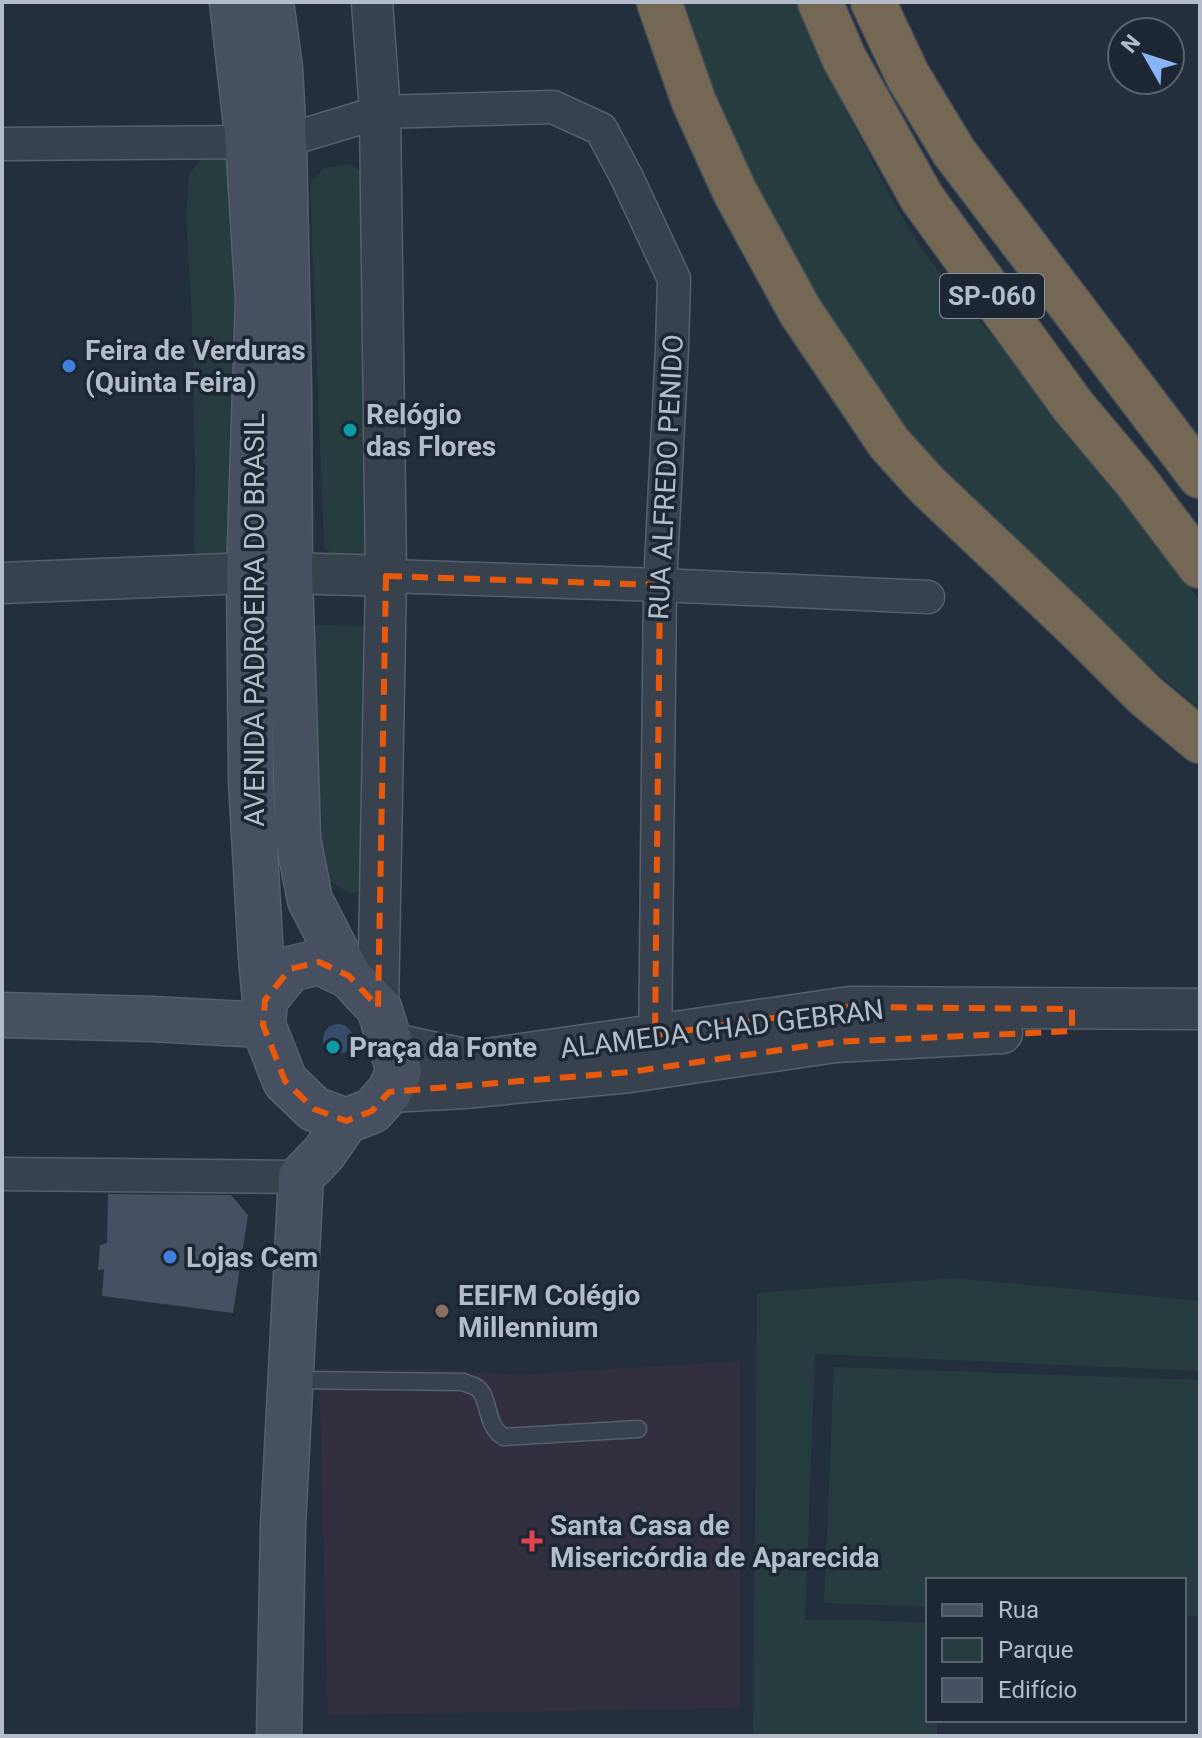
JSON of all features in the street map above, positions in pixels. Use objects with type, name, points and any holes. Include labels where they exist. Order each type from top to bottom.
[{"type":"highway","points":[[659,2],[694,102],[735,192],[800,311],[889,443],[927,485],[1146,696],[1200,741]]},
{"type":"highway","name":"SP-060","points":[[820,2],[844,58],[922,198],[1073,406],[1135,480],[1200,566]]},
{"type":"highway","name":"SP-060","points":[[873,2],[908,76],[954,152],[1200,476]]},
{"type":"main road","name":"AVENIDA PADROEIRA DO BRASIL","points":[[232,2],[266,142],[289,346],[251,781],[264,1012]]},
{"type":"main road","name":"AVENIDA PADROEIRA DO BRASIL","points":[[266,142],[280,68],[271,2]]},
{"type":"main road","name":"AVENIDA PADROEIRA DO BRASIL","points":[[269,573],[298,839],[310,900],[349,976]]},
{"type":"main road","points":[[279,1736],[283,1526],[301,1177],[324,1153],[346,1121],[372,1111],[389,1092],[399,1071],[384,1025],[349,976],[319,962],[290,969],[264,1012],[285,1081],[314,1109],[346,1121]]},
{"type":"main road","points":[[2,1015],[152,1019],[264,1012]]},
{"type":"street","points":[[372,2],[380,112],[386,576],[384,1025]]},
{"type":"street","name":"RUA ALFREDO PENIDO","points":[[2,144],[266,142],[380,112],[553,107],[601,129],[674,279],[660,585],[655,1051]]},
{"type":"street","points":[[2,583],[269,573],[928,597]]},
{"type":"street","name":"ALAMEDA CHAD GEBRAN","points":[[389,1092],[464,1088],[655,1051],[792,1032],[850,1007],[1072,1020],[1200,1032]]},
{"type":"street","name":"ALAMEDA CHAD GEBRAN","points":[[1072,1020],[1200,1009]]},
{"type":"street","name":"ALAMEDA CHAD GEBRAN","points":[[384,1025],[473,1061],[655,1051]]},
{"type":"street","points":[[2,1174],[301,1177]]},
{"type":"lane","points":[[290,1380],[463,1382],[480,1390],[493,1427],[504,1437],[638,1429]]},
{"type":"highlighted area","points":[[386,576],[660,585],[655,1035],[850,1007],[1072,1009],[1072,1031],[835,1042],[630,1072],[389,1092],[372,1111],[346,1121],[314,1109],[285,1081],[263,1025],[265,1000],[290,969],[319,962],[349,976],[378,1007]]},
{"type":"shaded area","name":"Santa Casa de Misericórdia de Aparecida","points":[[740,1361],[740,1708],[328,1715],[319,1369],[438,1369],[517,1375]]},
{"type":"green space","points":[[674,2],[798,2],[844,107],[918,243],[947,283],[1093,453],[1200,601],[1200,709],[950,492],[780,262]]},
{"type":"green space","points":[[203,157],[234,157],[239,192],[236,539],[220,554],[200,560],[194,548],[192,319],[186,216],[189,174]]},
{"type":"green space","points":[[349,164],[365,173],[375,539],[364,554],[336,556],[324,547],[310,183],[324,168]]},
{"type":"green space","points":[[312,625],[371,626],[366,888],[350,894],[330,881],[322,863]]},
{"type":"green space","points":[[955,1278],[1200,1301],[1200,1371],[815,1354],[805,1620],[926,1623],[926,1722],[937,1722],[937,1736],[753,1736],[757,1293]]},
{"type":"green space","points":[[834,1367],[1200,1380],[1198,1616],[1186,1616],[1186,1578],[926,1578],[926,1607],[824,1603]]},
{"type":"water","points":[[338,1024],[349,1028],[353,1039],[349,1050],[338,1054],[327,1050],[323,1039],[327,1028]]},
{"type":"building","name":"Lojas Cem","points":[[108,1194],[231,1195],[248,1215],[233,1313],[102,1296],[104,1269],[98,1270],[100,1245],[107,1243]]},
{"type":"place","name":"Feira de Verduras (Quinta Feira)","points":[[69,366]]},
{"type":"place","name":"Relógio das Flores","points":[[350,430]]},
{"type":"place","name":"Praça da Fonte","points":[[333,1047]]},
{"type":"place","name":"Lojas Cem","points":[[170,1257]]},
{"type":"place","name":"EEIFM Colégio Millennium","points":[[442,1311]]},
{"type":"place","name":"Santa Casa de Misericórdia de Aparecida","points":[[532,1541]]}]
